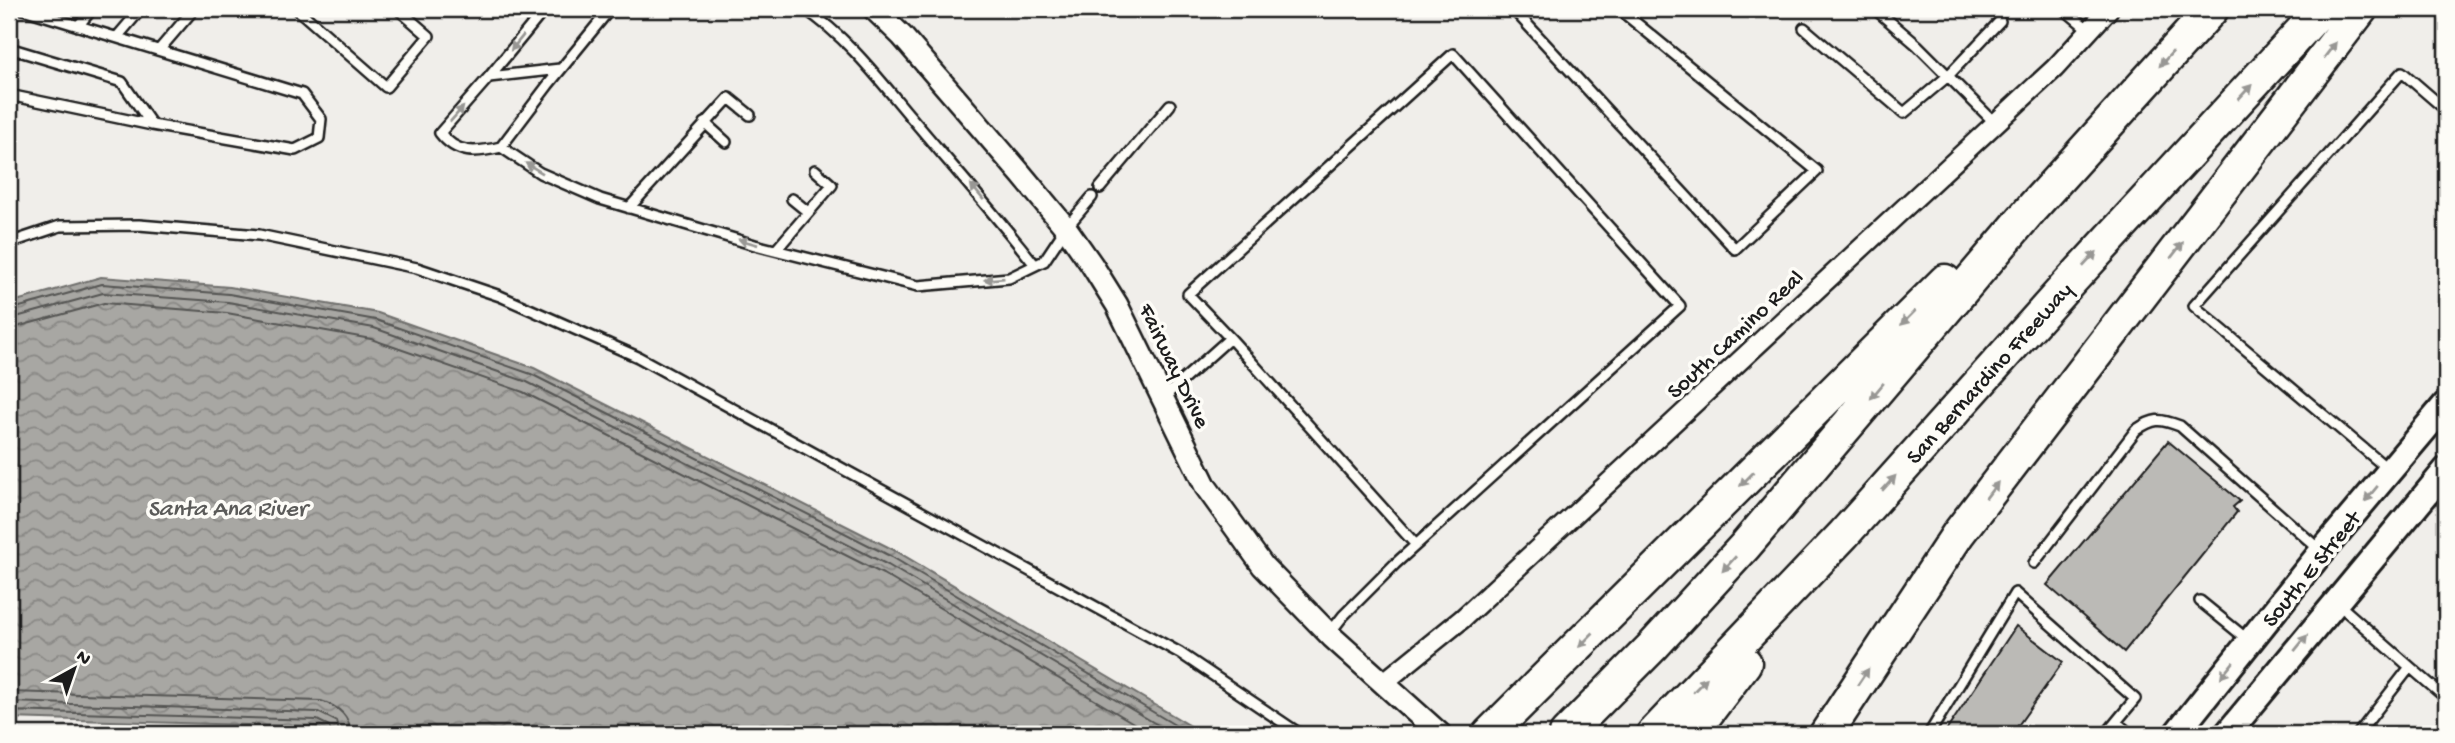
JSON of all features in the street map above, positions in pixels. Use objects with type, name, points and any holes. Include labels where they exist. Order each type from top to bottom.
[{"type":"highway","points":[[1566,734],[1654,645],[1745,545],[2032,208],[2212,9]]},
{"type":"highway","name":"San Bernardino Freeway","points":[[1653,734],[1844,534],[2060,293],[2322,9]]},
{"type":"highway","points":[[1826,734],[1958,534],[2361,9]]},
{"type":"highway","points":[[1494,730],[1943,283],[2032,208]]},
{"type":"highway","points":[[1691,734],[1844,534]]},
{"type":"main road","name":"South E Street","points":[[2176,734],[2322,552],[2446,404]]},
{"type":"main road","name":"South E Street","points":[[2227,734],[2446,470]]},
{"type":"street","name":"Fairway Drive","points":[[874,9],[902,36],[1066,228],[1092,265],[1117,305],[1206,487],[1263,565],[1329,634],[1440,734]]},
{"type":"street","name":"South Camino Real","points":[[1383,683],[1472,610],[2055,68],[2109,9]]},
{"type":"lane","points":[[9,95],[152,125],[296,150],[319,138],[321,119],[302,94],[78,26],[45,12],[23,9]]},
{"type":"lane","points":[[78,26],[92,9]]},
{"type":"lane","points":[[117,37],[141,9]]},
{"type":"lane","points":[[159,50],[194,9]]},
{"type":"lane","points":[[297,9],[386,87],[429,36],[398,9]]},
{"type":"lane","points":[[545,9],[440,133],[448,143],[475,153],[501,147],[610,9]]},
{"type":"lane","points":[[805,9],[844,40],[883,83],[980,195],[1035,265]]},
{"type":"lane","points":[[1513,9],[1735,249],[1818,171],[1619,9]]},
{"type":"lane","points":[[1875,9],[1917,45],[1995,123]]},
{"type":"lane","points":[[2064,9],[2089,30]]},
{"type":"lane","points":[[1804,28],[1903,113],[1948,76],[2000,21]]},
{"type":"lane","points":[[9,48],[122,82],[152,125]]},
{"type":"lane","points":[[1329,634],[1343,616],[1416,545],[1680,306],[1452,54],[1188,294],[1416,545]]},
{"type":"lane","points":[[489,77],[560,69]]},
{"type":"lane","points":[[2390,471],[2194,306],[2402,72],[2446,110]]},
{"type":"lane","points":[[629,208],[729,97],[750,115]]},
{"type":"lane","points":[[1100,188],[1170,105]]},
{"type":"lane","points":[[705,123],[726,142]]},
{"type":"lane","points":[[501,147],[540,173],[600,199],[776,250],[918,286],[1009,278],[1044,261],[1066,228],[1092,197]]},
{"type":"lane","points":[[776,250],[832,185],[815,170]]},
{"type":"lane","points":[[792,199],[808,212]]},
{"type":"lane","points":[[9,243],[60,226],[139,225],[260,234],[417,268],[500,296],[638,357],[1180,653],[1300,734]]},
{"type":"lane","points":[[1162,398],[1230,338]]},
{"type":"lane","points":[[2034,563],[2136,430],[2150,421],[2164,419],[2180,426],[2322,552]]},
{"type":"lane","points":[[1928,734],[2015,593],[2135,699],[2106,734]]},
{"type":"lane","points":[[2200,601],[2250,642]]},
{"type":"lane","points":[[2335,601],[2446,698]]},
{"type":"lane","points":[[2358,734],[2410,667]]},
{"type":"lane","points":[[2116,722],[2130,734]]},
{"type":"water","name":"Santa Ana River","points":[[101,277],[230,287],[378,313],[534,368],[896,551],[1204,734],[330,734],[317,727],[9,718],[9,303]]},
{"type":"building","points":[[514,9],[531,9],[524,16]]},
{"type":"building","points":[[2168,441],[2240,501],[2233,507],[2237,512],[2124,652],[2047,585]]},
{"type":"building","points":[[2016,626],[2063,662],[2012,734],[1944,734]]}]
